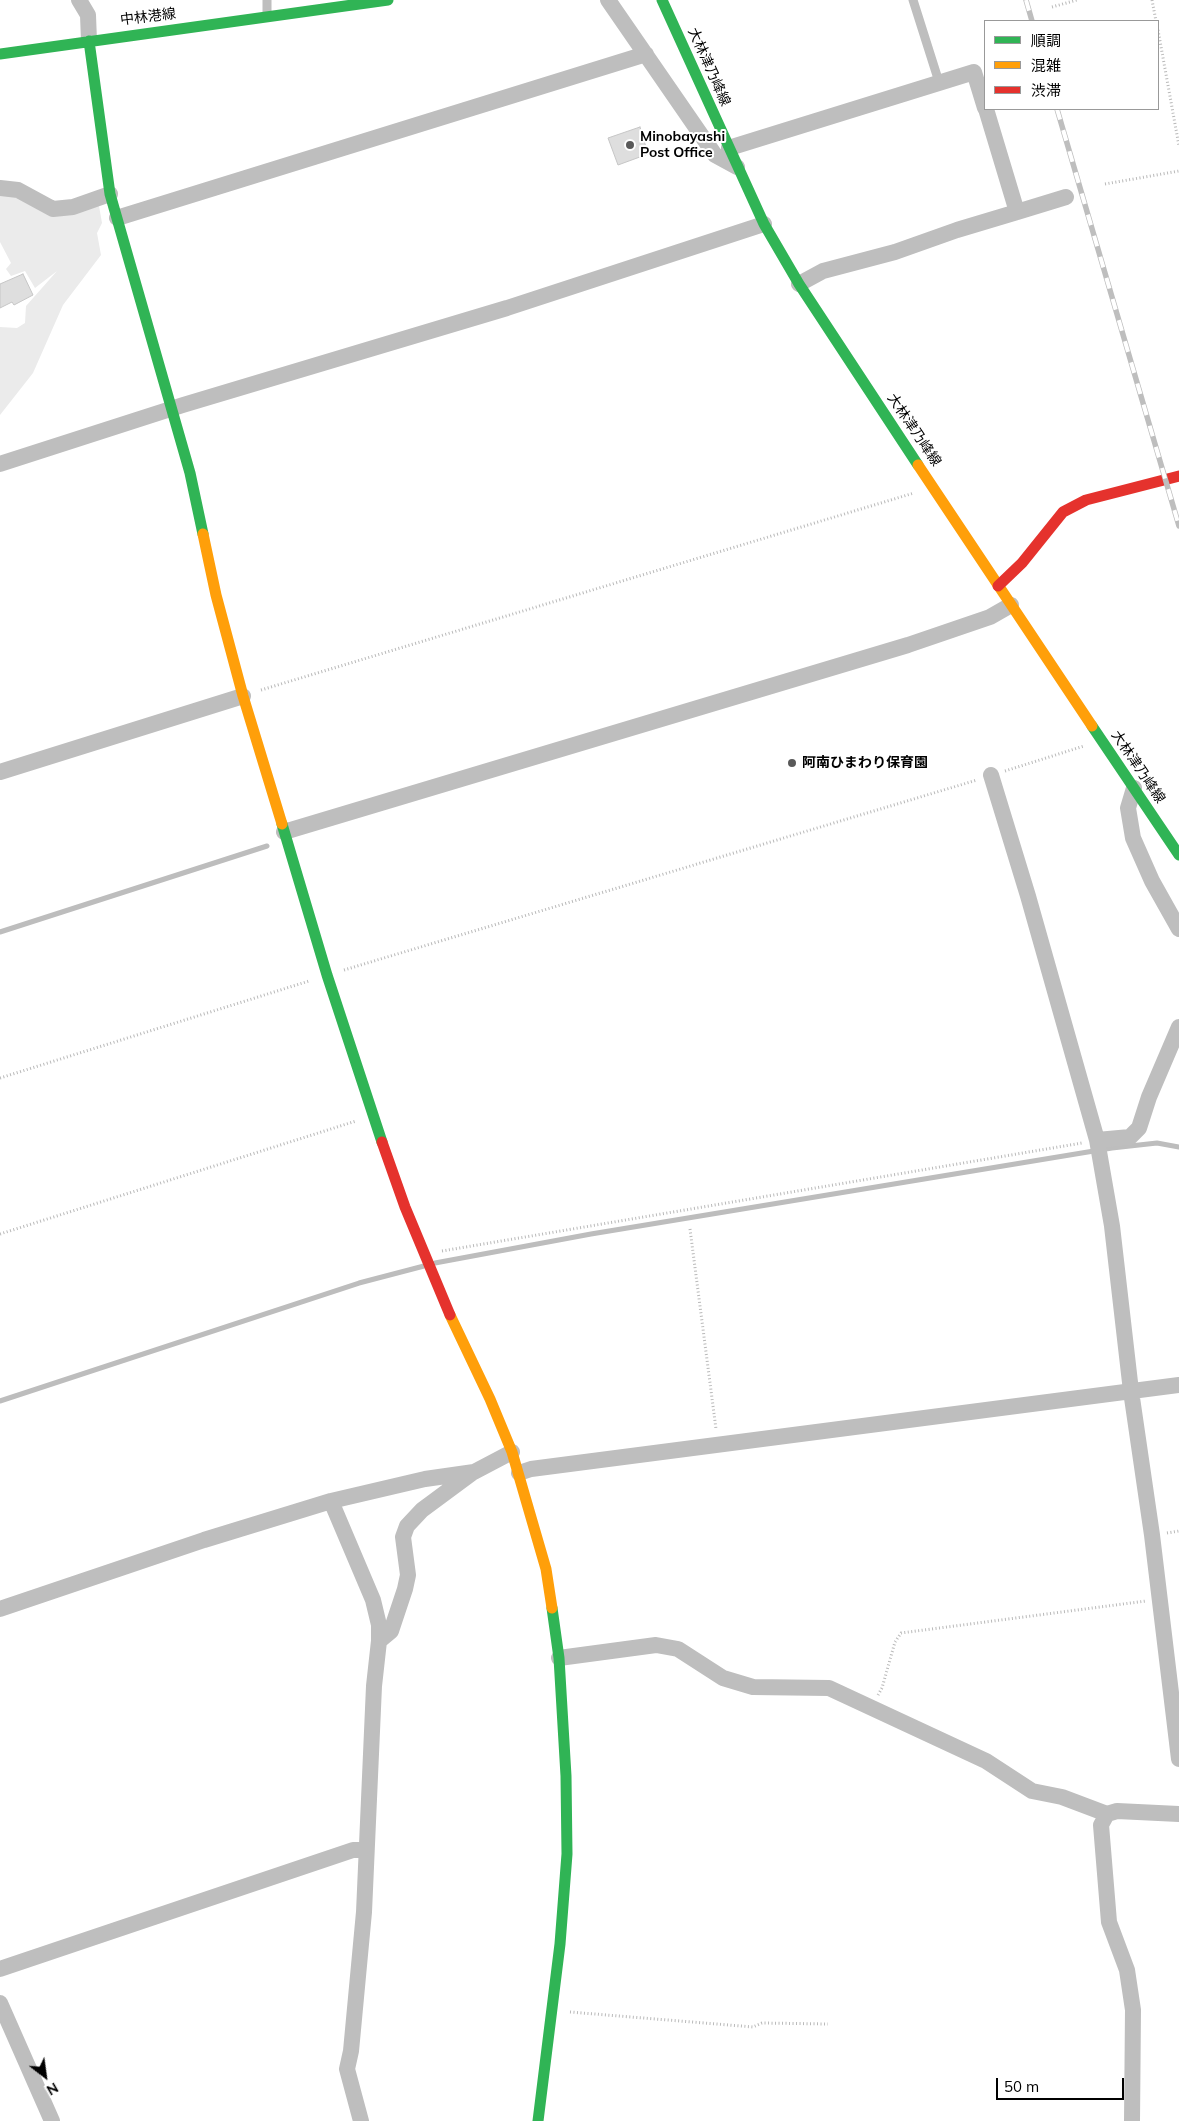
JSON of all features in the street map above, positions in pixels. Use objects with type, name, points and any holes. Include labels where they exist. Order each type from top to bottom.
[{"type":"street","points":[[79,0],[88,15],[89,41],[110,194],[190,474],[216,595],[243,696],[328,975],[405,1207],[448,1312],[490,1399],[512,1452],[546,1569],[559,1658],[566,1776],[568,1854],[560,1944],[538,2121]]},
{"type":"street","name":"中林港線","points":[[0,54],[388,0]]},
{"type":"street","points":[[608,0],[715,156],[738,167]]},
{"type":"street","name":"大林津乃峰線","points":[[662,0],[764,224],[799,284],[998,586],[1179,855]]},
{"type":"street","points":[[117,218],[646,54]]},
{"type":"street","points":[[729,148],[974,72],[984,105]]},
{"type":"street","points":[[986,110],[1017,212]]},
{"type":"street","points":[[0,188],[18,190],[53,209],[73,208],[110,194]]},
{"type":"street","points":[[799,284],[823,271],[895,252],[957,230],[1066,197]]},
{"type":"street","points":[[0,464],[172,409],[508,308],[764,224]]},
{"type":"street","points":[[998,586],[1022,563],[1063,512],[1086,500],[1179,476]]},
{"type":"street","points":[[284,832],[908,645],[990,617],[1011,604]]},
{"type":"street","points":[[0,772],[243,696]]},
{"type":"street","points":[[991,776],[1028,896],[1098,1147],[1112,1226],[1131,1391],[1152,1535],[1179,1759]]},
{"type":"street","points":[[1134,788],[1128,808],[1133,838],[1152,882],[1179,929]]},
{"type":"street","points":[[1098,1147],[1130,1137],[1139,1128],[1149,1097],[1179,1027]]},
{"type":"street","points":[[519,1472],[1179,1385]]},
{"type":"street","points":[[379,1641],[391,1630],[405,1589],[408,1575],[403,1537],[407,1526],[422,1510],[474,1472],[512,1452]]},
{"type":"street","points":[[0,1609],[204,1540],[331,1501],[425,1479],[474,1472]]},
{"type":"street","points":[[331,1501],[373,1600],[380,1625],[374,1686],[365,1850],[364,1912],[351,2050],[347,2069],[361,2121]]},
{"type":"street","points":[[559,1658],[656,1645],[678,1649],[723,1678],[753,1687],[829,1688],[986,1761],[1032,1791],[1062,1796],[1107,1814],[1117,1812],[1179,1814]]},
{"type":"street","points":[[1107,1814],[1101,1825],[1109,1922],[1127,1970],[1133,2010],[1132,2121]]},
{"type":"street","points":[[0,1969],[353,1850],[365,1850]]},
{"type":"street","points":[[0,2003],[52,2121]]},
{"type":"lane","points":[[267,0],[267,17]]},
{"type":"lane","points":[[913,0],[939,82]]},
{"type":"path","points":[[1052,7],[1076,0]]},
{"type":"path","points":[[1152,0],[1156,20]]},
{"type":"path","points":[[1159,36],[1179,146]]},
{"type":"path","points":[[1105,184],[1179,171]]},
{"type":"path","points":[[243,696],[917,492],[932,484]]},
{"type":"path","points":[[0,1078],[328,975],[991,776],[1080,748],[1100,738]]},
{"type":"path","points":[[0,1234],[374,1116]]},
{"type":"path","points":[[424,1254],[1098,1147]]},
{"type":"path","points":[[690,1229],[718,1445]]},
{"type":"path","points":[[870,1708],[882,1688],[895,1642],[901,1633],[1159,1599]]},
{"type":"path","points":[[552,2010],[753,2027],[762,2023],[828,2024]]},
{"type":"shaded area","points":[[15,195],[59,216],[99,206],[102,223],[97,233],[101,255],[63,305],[33,373],[0,415],[0,327],[17,328],[25,323],[26,306],[57,271],[35,288],[25,271],[11,276],[6,269],[11,263],[0,242],[0,196]]},
{"type":"building","points":[[640,127],[648,154],[618,165],[608,138]]},
{"type":"building","points":[[23,274],[33,295],[14,305],[12,302],[0,308],[0,284]]},
{"type":"waterway","points":[[0,932],[267,846]]},
{"type":"waterway","points":[[435,1263],[591,1234],[1112,1148],[1157,1143],[1179,1147]]},
{"type":"waterway","points":[[0,1401],[359,1283],[424,1266]]},
{"type":"railway","points":[[1026,0],[1032,20]]},
{"type":"railway","points":[[1057,110],[1179,526]]},
{"type":"traffic: fast","points":[[0,54],[388,0]]},
{"type":"traffic: fast","points":[[662,0],[764,224],[799,284],[918,465]]},
{"type":"traffic: fast","points":[[89,41],[110,194],[190,473],[203,534]]},
{"type":"traffic: fast","points":[[1092,726],[1179,855]]},
{"type":"traffic: fast","points":[[282,824],[327,975],[382,1142]]},
{"type":"traffic: fast","points":[[538,2121],[560,1944],[567,1854],[566,1776],[559,1658],[552,1608]]},
{"type":"traffic: slow","points":[[918,465],[1092,726]]},
{"type":"traffic: slow","points":[[203,534],[216,595],[243,696],[282,824]]},
{"type":"traffic: slow","points":[[450,1315],[490,1399],[512,1452],[546,1569],[552,1608]]},
{"type":"traffic: jam","points":[[998,586],[1022,563],[1063,512],[1086,500],[1179,476]]},
{"type":"traffic: jam","points":[[382,1142],[405,1207],[450,1315]]},
{"type":"place","name":"Minobayashi Post Office","points":[[630,145]]},
{"type":"place","name":"阿南ひまわり保育園","points":[[792,763]]}]
